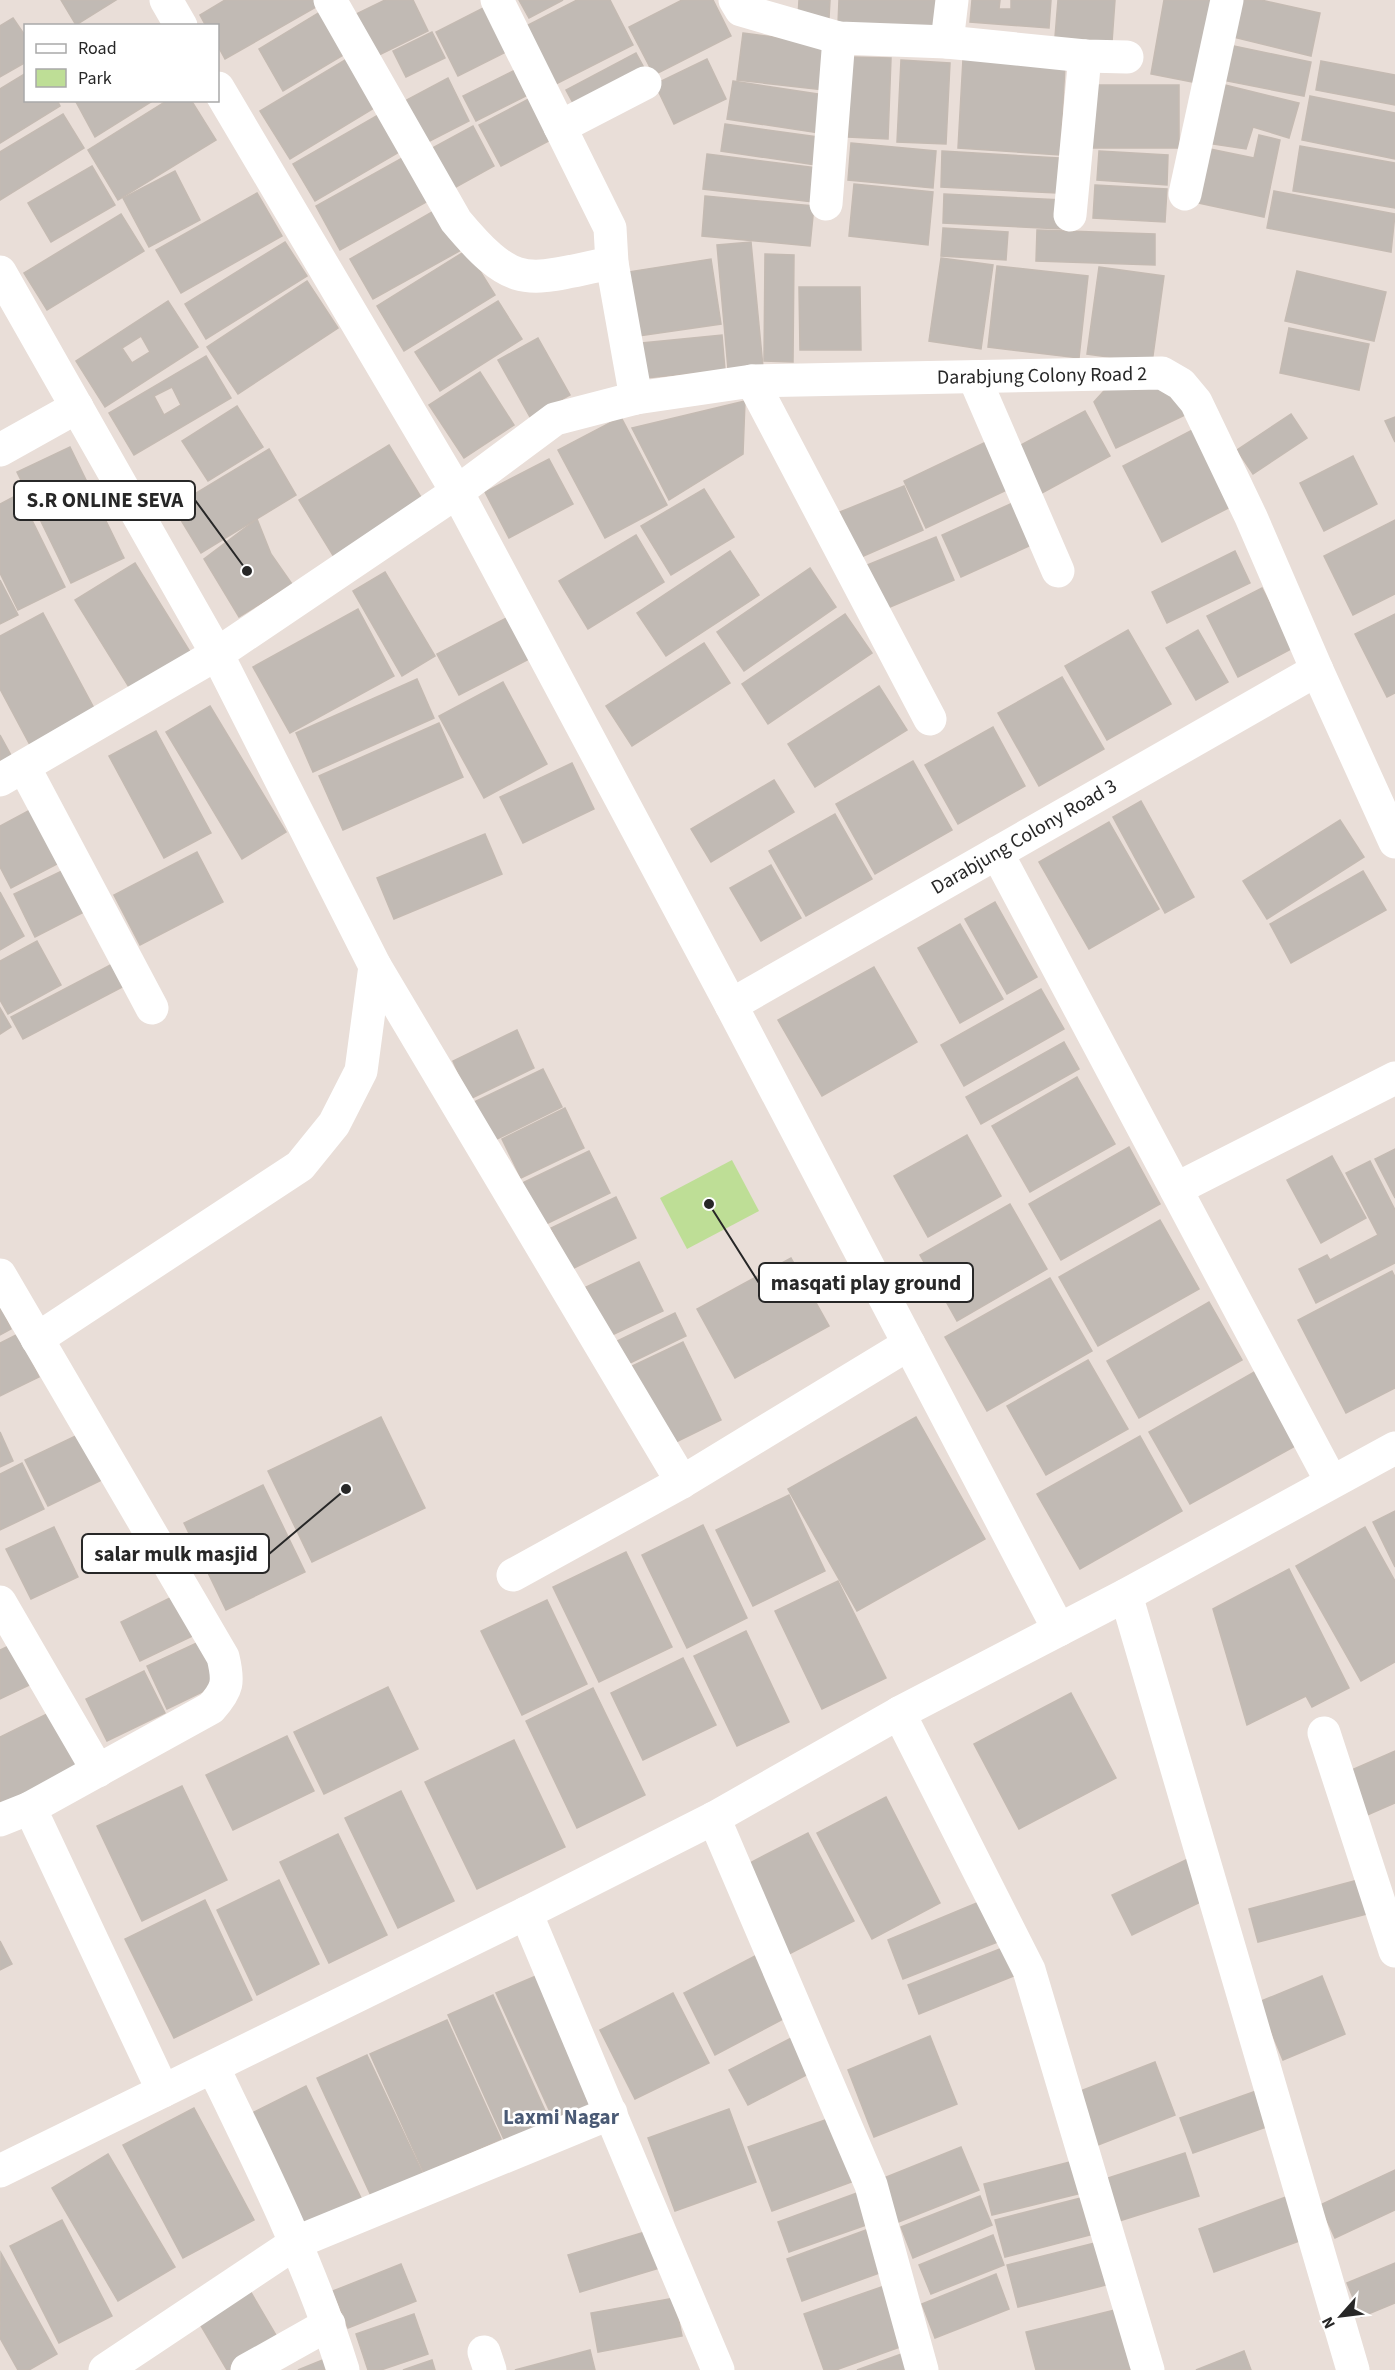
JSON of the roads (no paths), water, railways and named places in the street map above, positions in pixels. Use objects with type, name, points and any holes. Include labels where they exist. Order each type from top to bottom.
[{"type":"street","points":[[165,0],[180,24]]},
{"type":"street","points":[[330,0],[456,221],[484,252],[502,268],[519,276],[553,276],[612,263]]},
{"type":"street","points":[[497,0],[610,228],[612,263],[636,398]]},
{"type":"street","points":[[735,0],[741,10],[839,38],[947,42],[1084,56],[1127,57]]},
{"type":"street","points":[[947,42],[952,0]]},
{"type":"street","points":[[1185,194],[1227,0]]},
{"type":"street","points":[[826,204],[839,38]]},
{"type":"street","points":[[1070,215],[1084,56]]},
{"type":"street","points":[[560,127],[645,83]]},
{"type":"street","points":[[219,90],[457,492],[731,1005],[1059,1630]]},
{"type":"street","points":[[0,272],[217,654],[375,966],[682,1482]]},
{"type":"street","name":"Darabjung Colony Road 2","points":[[12,774],[217,654],[457,492],[555,419],[636,398],[752,381],[1162,373],[1181,384],[1196,402],[1251,517],[1395,842]]},
{"type":"street","points":[[974,378],[1058,571]]},
{"type":"street","points":[[752,381],[930,719]]},
{"type":"street","points":[[0,450],[77,407]]},
{"type":"street","name":"Darabjung Colony Road 3","points":[[731,1005],[1317,670]]},
{"type":"street","points":[[12,774],[152,1008]]},
{"type":"street","points":[[997,852],[1331,1481]]},
{"type":"street","points":[[37,1340],[300,1166],[334,1124],[361,1071],[375,966]]},
{"type":"street","points":[[1176,1189],[1395,1078]]},
{"type":"street","points":[[0,1275],[223,1657],[228,1677],[224,1694],[211,1708],[30,1808],[0,1820]]},
{"type":"street","points":[[513,1575],[682,1482],[909,1344]]},
{"type":"street","points":[[0,2170],[526,1913],[714,1818],[899,1713],[1126,1595],[1395,1448]]},
{"type":"street","points":[[1126,1595],[1353,2370]]},
{"type":"street","points":[[0,1602],[98,1771]]},
{"type":"street","points":[[899,1713],[1029,1970],[1149,2370]]},
{"type":"street","points":[[1324,1733],[1395,1951]]},
{"type":"street","points":[[30,1808],[163,2091]]},
{"type":"street","points":[[714,1818],[871,2186],[922,2370]]},
{"type":"street","points":[[526,1913],[718,2370]]},
{"type":"street","points":[[213,2067],[297,2242],[329,2325],[343,2370]]},
{"type":"street","points":[[105,2370],[297,2242],[610,2113]]},
{"type":"street","points":[[247,2370],[329,2325]]},
{"type":"place","name":"S.R ONLINE SEVA","points":[[247,571]]},
{"type":"place","name":"masqati play ground","points":[[709,1204]]},
{"type":"place","name":"salar mulk masjid","points":[[346,1489]]},
{"type":"district","name":"Laxmi Nagar","points":[[561,2117]]}]
